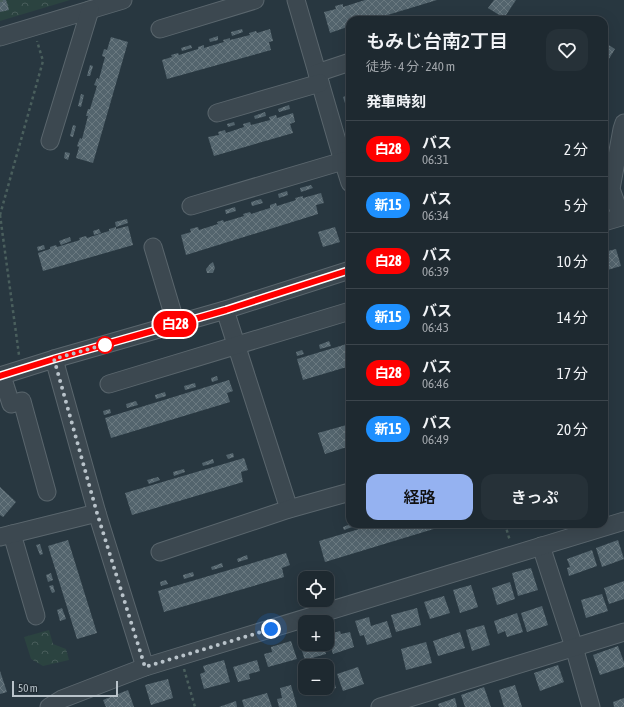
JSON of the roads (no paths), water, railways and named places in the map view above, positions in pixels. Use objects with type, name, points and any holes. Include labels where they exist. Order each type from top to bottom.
[{"type":"street","points":[[0,37],[123,0]]},
{"type":"street","points":[[160,29],[255,0]]},
{"type":"street","points":[[296,0],[346,163]]},
{"type":"street","points":[[50,141],[90,10]]},
{"type":"street","points":[[217,113],[319,78],[346,64]]},
{"type":"street","points":[[608,221],[621,217],[613,188],[624,123]]},
{"type":"street","points":[[191,206],[344,153]]},
{"type":"street","points":[[152,247],[176,324]]},
{"type":"street","points":[[47,492],[22,401],[11,404],[1,376],[54,359],[226,310],[346,271]]},
{"type":"street","points":[[226,310],[289,509]]},
{"type":"street","points":[[109,384],[346,312]]},
{"type":"street","points":[[54,359],[97,513],[145,667]]},
{"type":"street","points":[[160,552],[289,509],[346,493]]},
{"type":"street","points":[[36,616],[6,536],[97,513]]},
{"type":"street","points":[[608,526],[624,521]]},
{"type":"street","points":[[49,707],[62,699],[145,667],[601,528]]},
{"type":"street","points":[[541,546],[592,707]]},
{"type":"street","points":[[380,707],[624,632]]}]
